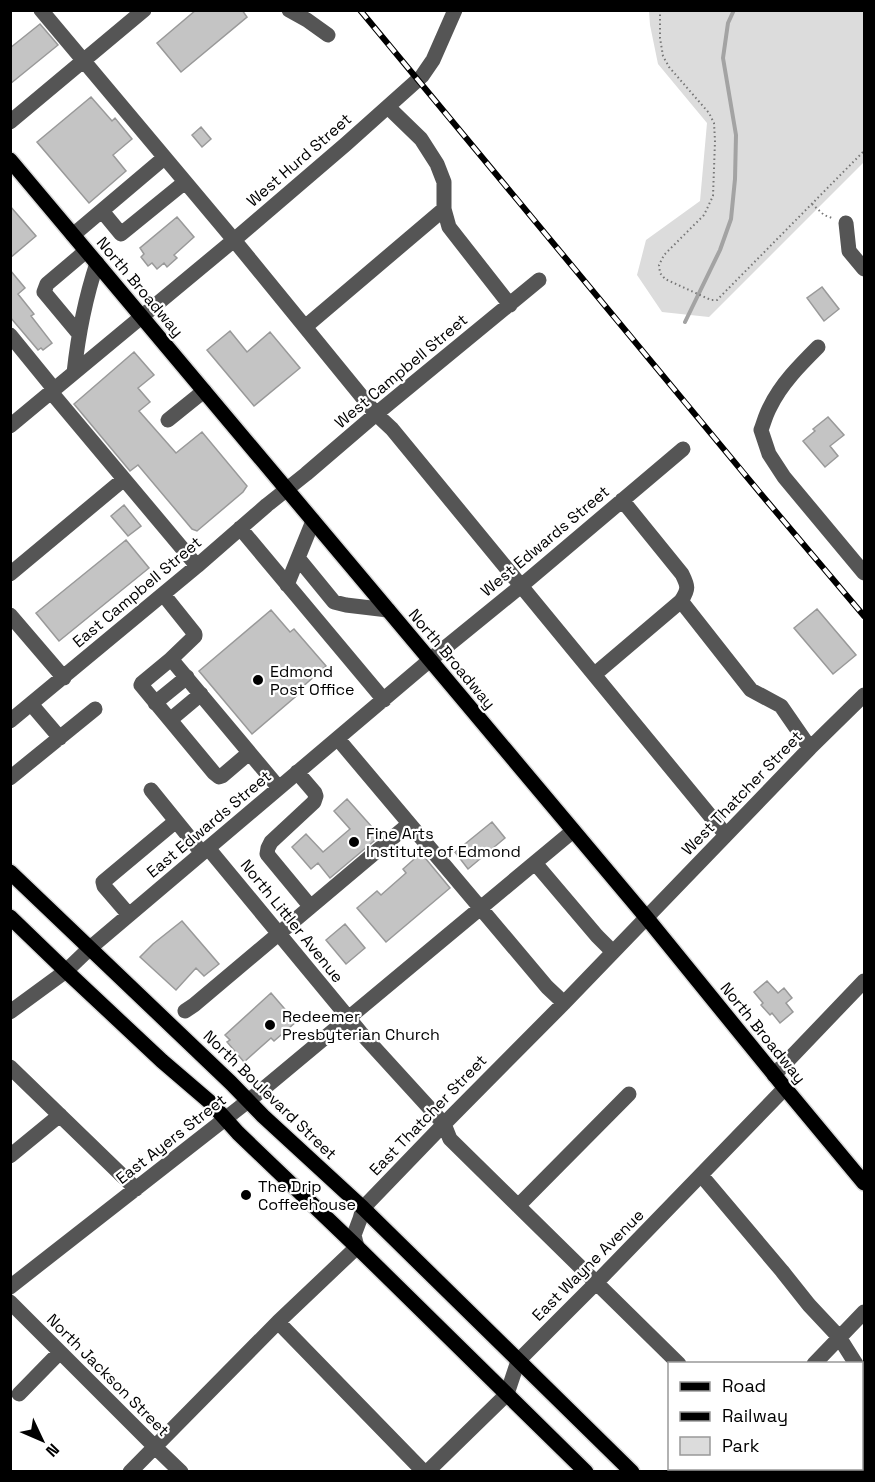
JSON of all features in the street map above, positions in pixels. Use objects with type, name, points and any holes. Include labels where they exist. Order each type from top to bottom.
[{"type":"main road","name":"North Broadway","points":[[10,160],[646,917],[864,1183]]},
{"type":"main road","name":"North Boulevard Street","points":[[10,872],[263,1116],[363,1208],[632,1472]]},
{"type":"main road","points":[[10,917],[211,1103],[586,1472]]},
{"type":"street","points":[[41,10],[376,414],[392,429],[726,835]]},
{"type":"street","points":[[10,122],[144,10]]},
{"type":"street","points":[[290,10],[328,35]]},
{"type":"street","name":"West Hurd Street","points":[[10,426],[234,240],[422,76],[428,70],[455,10]]},
{"type":"street","points":[[388,107],[421,139],[437,164],[444,182],[444,209],[449,226],[510,305]]},
{"type":"street","points":[[73,235],[165,158]]},
{"type":"street","points":[[102,211],[121,234],[185,182]]},
{"type":"street","points":[[305,327],[444,209]]},
{"type":"street","points":[[846,224],[849,251],[864,268]]},
{"type":"street","points":[[79,334],[44,292],[44,288],[86,251]]},
{"type":"street","points":[[74,373],[88,290],[97,263]]},
{"type":"street","name":"West Campbell Street","points":[[286,490],[539,280]]},
{"type":"street","points":[[10,335],[124,479],[197,566]]},
{"type":"street","points":[[818,346],[778,393],[760,430],[769,454],[784,477],[864,573]]},
{"type":"street","points":[[168,420],[204,391]]},
{"type":"street","name":"West Edwards Street","points":[[430,660],[683,449]]},
{"type":"street","points":[[10,574],[124,479]]},
{"type":"street","name":"East Campbell Street","points":[[10,721],[286,490]]},
{"type":"street","points":[[595,674],[681,601],[687,593],[687,584],[682,574],[622,500]]},
{"type":"street","points":[[287,585],[313,521]]},
{"type":"street","points":[[240,528],[384,700]]},
{"type":"street","points":[[298,558],[334,602],[388,610]]},
{"type":"street","points":[[163,594],[195,636],[141,683],[142,687],[216,776],[222,776],[249,753]]},
{"type":"street","points":[[681,601],[751,690],[781,706],[810,748]]},
{"type":"street","points":[[10,615],[64,678]]},
{"type":"street","points":[[171,659],[279,788]]},
{"type":"street","name":"East Edwards Street","points":[[10,1012],[66,971],[90,948],[430,660]]},
{"type":"street","points":[[156,703],[186,677]]},
{"type":"street","points":[[170,720],[201,694]]},
{"type":"street","name":"West Thatcher Street","points":[[646,917],[864,695]]},
{"type":"street","points":[[31,704],[60,738]]},
{"type":"street","points":[[10,778],[95,709]]},
{"type":"street","points":[[338,738],[547,987],[564,1003]]},
{"type":"street","points":[[297,772],[315,793],[314,801],[271,842],[267,854],[310,906]]},
{"type":"street","name":"North Littler Avenue","points":[[151,790],[176,821],[279,933],[349,1018],[444,1124],[450,1139],[677,1362]]},
{"type":"street","points":[[129,915],[103,882],[176,821]]},
{"type":"street","points":[[185,1011],[260,951],[310,906],[409,824]]},
{"type":"street","name":"East Ayers Street","points":[[10,1287],[248,1101],[573,831]]},
{"type":"street","points":[[535,863],[613,952]]},
{"type":"street","name":"East Thatcher Street","points":[[357,1247],[354,1235],[363,1208],[646,917]]},
{"type":"street","points":[[774,1075],[864,981]]},
{"type":"street","points":[[10,1067],[136,1188]]},
{"type":"street","name":"East Wayne Avenue","points":[[425,1472],[507,1394],[518,1361],[785,1088]]},
{"type":"street","points":[[518,1206],[629,1094]]},
{"type":"street","points":[[10,1156],[60,1115]]},
{"type":"street","points":[[701,1175],[809,1305],[839,1337],[855,1362]]},
{"type":"street","points":[[130,1472],[278,1322],[357,1247]]},
{"type":"street","name":"North Jackson Street","points":[[10,1302],[182,1472]]},
{"type":"street","points":[[816,1362],[864,1312]]},
{"type":"street","points":[[278,1322],[425,1472]]},
{"type":"street","points":[[19,1394],[60,1352]]},
{"type":"path","points":[[660,10],[661,48],[669,67],[709,113],[714,123],[715,141],[713,196],[704,215],[664,255],[659,265],[660,273],[665,279],[711,300],[717,300],[864,151]]},
{"type":"path","points":[[812,204],[824,215],[846,224]]},
{"type":"green space","points":[[649,11],[864,11],[864,162],[709,317],[662,312],[637,275],[646,240],[700,201],[707,123],[658,64]]},
{"type":"building","points":[[196,10],[242,10],[247,17],[181,72],[157,43]]},
{"type":"building","points":[[40,24],[58,45],[10,84],[10,48]]},
{"type":"building","points":[[91,97],[112,121],[115,118],[132,139],[113,155],[126,171],[89,203],[37,142]]},
{"type":"building","points":[[201,127],[211,139],[202,147],[192,135]]},
{"type":"building","points":[[10,206],[36,236],[10,258]]},
{"type":"building","points":[[177,217],[194,237],[174,255],[177,258],[167,267],[164,263],[157,269],[152,263],[148,266],[141,257],[144,254],[140,248]]},
{"type":"building","points":[[10,270],[25,288],[18,294],[34,314],[31,316],[52,343],[43,350],[41,348],[38,350],[10,317]]},
{"type":"building","points":[[822,287],[839,309],[824,321],[807,298]]},
{"type":"building","points":[[230,331],[247,352],[270,332],[300,368],[254,406],[207,350]]},
{"type":"building","points":[[134,352],[154,375],[138,388],[150,402],[139,411],[176,453],[202,432],[247,486],[197,531],[192,529],[138,465],[130,471],[74,404]]},
{"type":"building","points":[[828,417],[844,435],[830,446],[838,456],[825,467],[803,441]]},
{"type":"building","points":[[124,505],[141,526],[128,536],[111,516]]},
{"type":"building","points":[[126,540],[149,568],[59,641],[36,613]]},
{"type":"building","points":[[817,609],[856,655],[833,674],[794,628]]},
{"type":"building","name":"Edmond Post Office","points":[[271,610],[290,632],[294,629],[326,666],[299,690],[301,692],[252,734],[199,671]]},
{"type":"building","name":"Fine Arts Institute of Edmond","points":[[347,799],[380,836],[330,878],[318,863],[311,869],[292,847],[306,834],[323,852],[350,829],[334,811]]},
{"type":"building","points":[[492,822],[505,838],[468,869],[455,852]]},
{"type":"building","points":[[421,853],[450,888],[386,942],[357,908],[377,891],[381,895],[406,873],[403,869]]},
{"type":"building","points":[[182,921],[219,964],[204,976],[196,968],[176,990],[140,957]]},
{"type":"building","points":[[345,924],[365,948],[346,964],[326,940]]},
{"type":"building","points":[[767,981],[778,993],[784,988],[792,998],[786,1003],[793,1012],[780,1023],[761,1005],[763,1003],[754,992]]},
{"type":"building","name":"Redeemer Presbyterian Church","points":[[271,993],[296,1022],[274,1041],[271,1038],[244,1062],[227,1042],[230,1040],[225,1035]]},
{"type":"waterway","points":[[685,322],[720,250],[731,219],[736,135],[723,58],[728,23],[734,10]]},
{"type":"railway","points":[[360,10],[864,616]]},
{"type":"place","name":"Edmond Post Office","points":[[258,680]]},
{"type":"place","name":"Fine Arts Institute of Edmond","points":[[354,842]]},
{"type":"place","name":"Redeemer Presbyterian Church","points":[[270,1025]]},
{"type":"place","name":"The Drip Coffeehouse","points":[[246,1195]]}]
